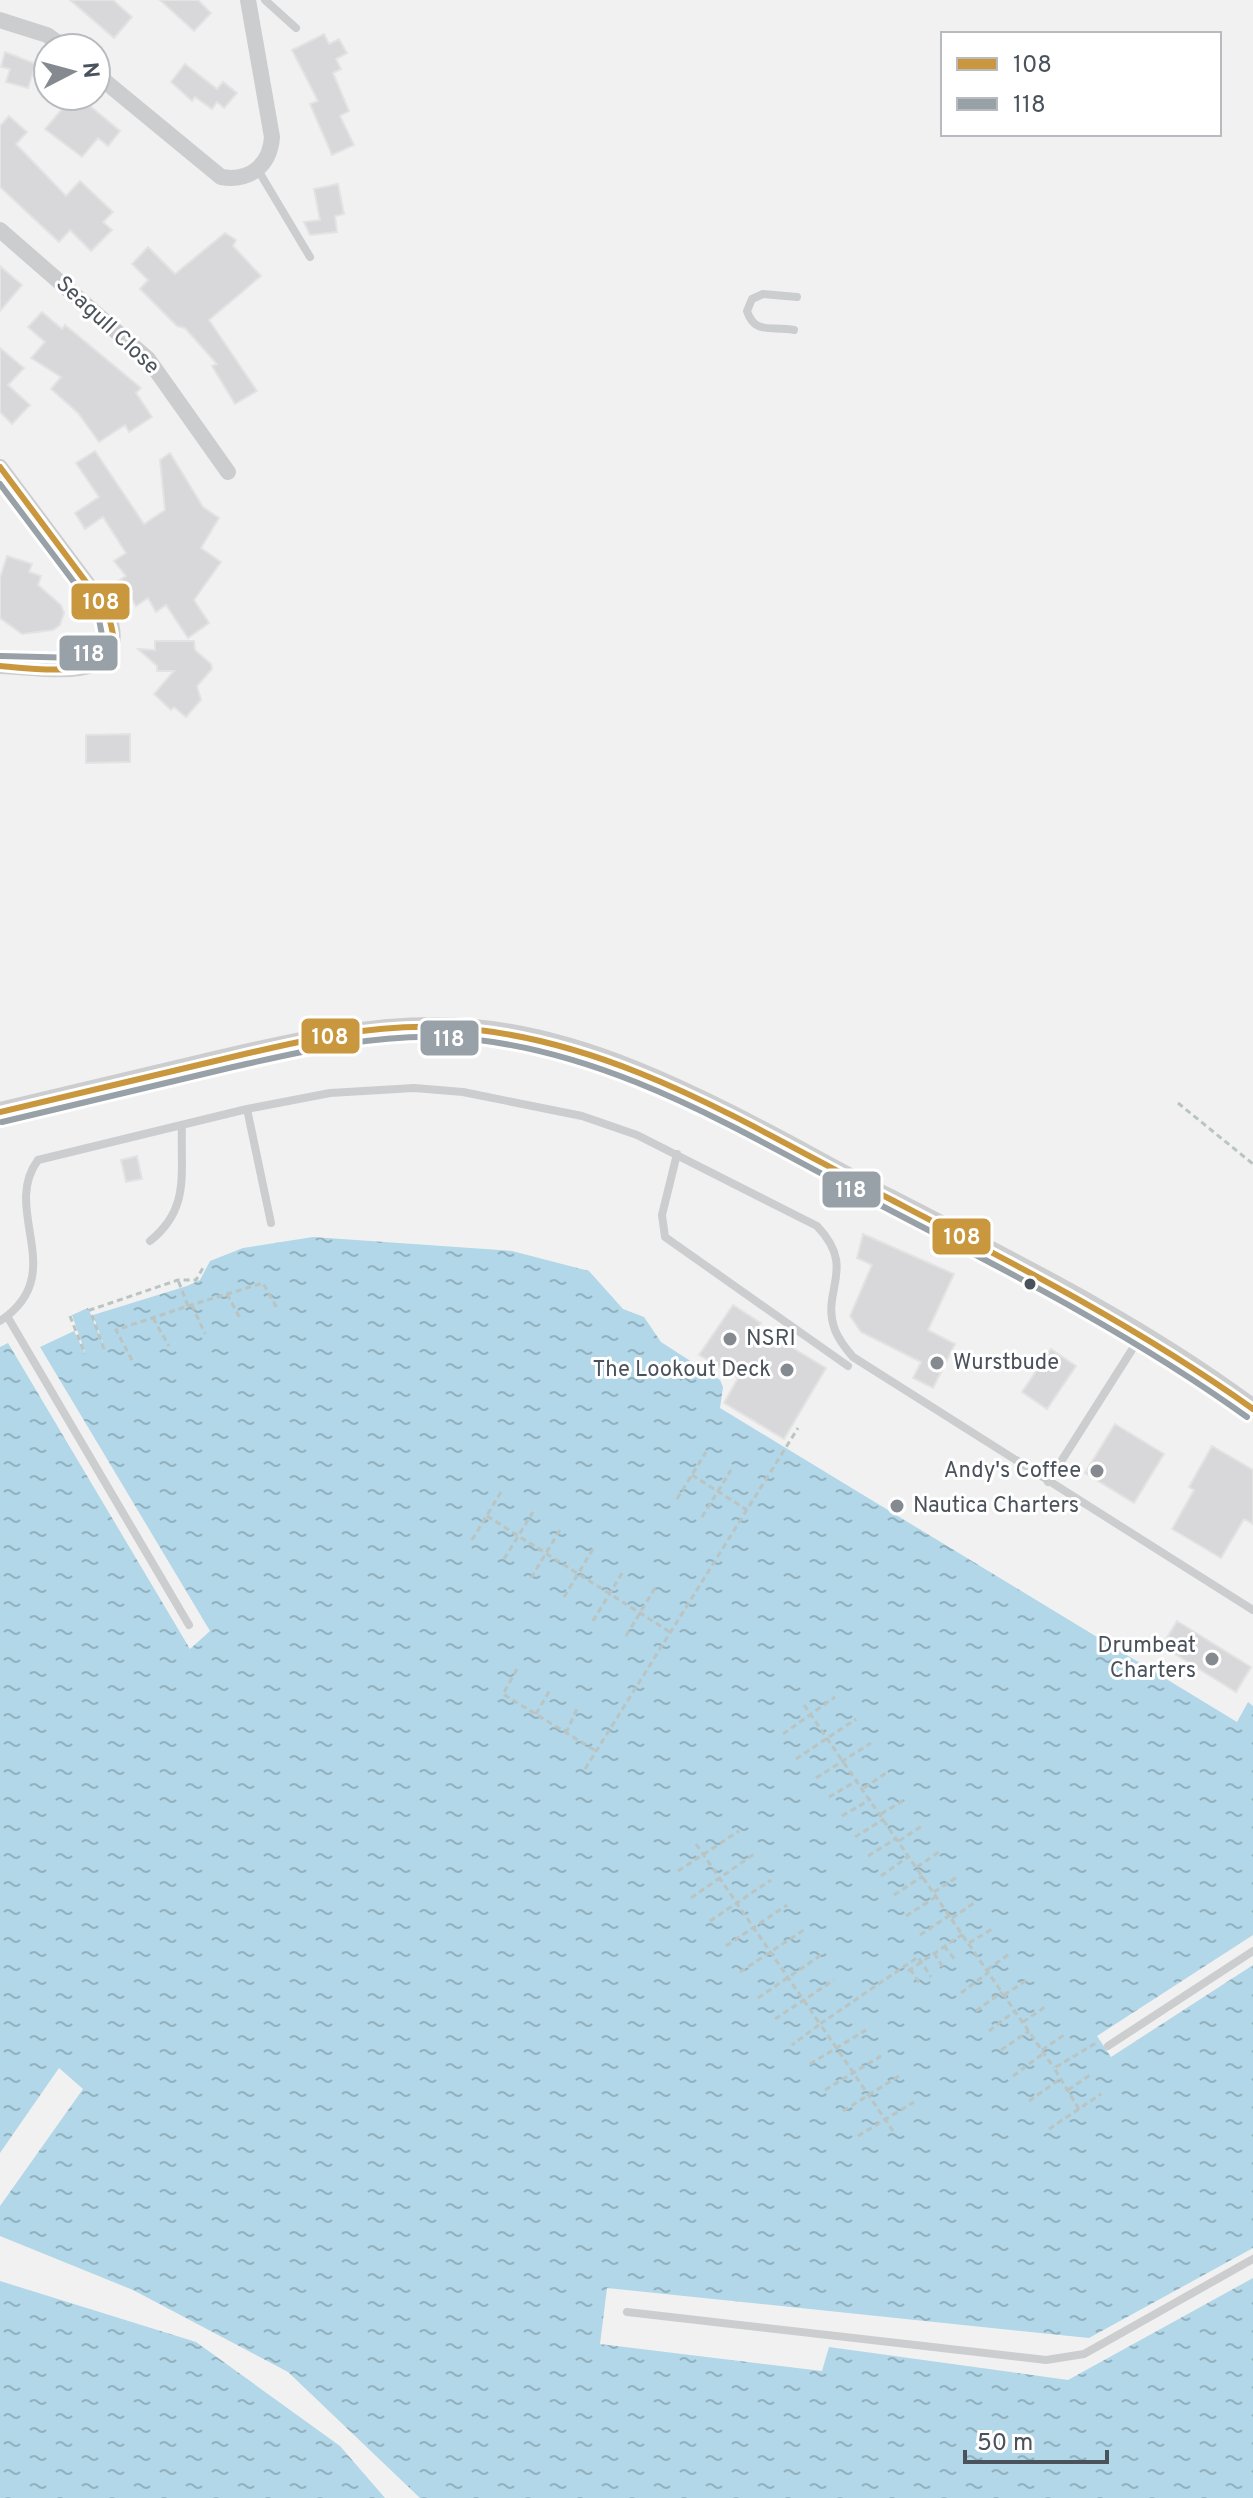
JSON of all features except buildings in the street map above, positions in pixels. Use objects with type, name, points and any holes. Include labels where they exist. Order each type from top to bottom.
[{"type":"street","points":[[112,87],[221,177],[237,178],[258,170],[269,154],[272,137],[248,0]]},
{"type":"street","points":[[0,20],[38,32]]},
{"type":"street","name":"Seagull Close","points":[[0,230],[142,353],[228,472]]},
{"type":"street","points":[[0,467],[107,610],[113,626],[113,647],[100,663],[86,669],[0,666]]},
{"type":"street","points":[[0,1112],[357,1031],[442,1027],[503,1032],[574,1048],[653,1078],[1023,1266],[1142,1333],[1253,1409]]},
{"type":"lane","points":[[265,0],[296,28]]},
{"type":"lane","points":[[258,170],[310,257]]},
{"type":"lane","points":[[794,330],[761,330],[751,323],[747,311],[752,299],[763,294],[797,297]]},
{"type":"lane","points":[[189,1625],[4,1318],[27,1296],[31,1284],[20,1190],[29,1170],[38,1160],[59,1154],[247,1109],[330,1093],[414,1088],[463,1092],[582,1116],[677,1154],[817,1226],[826,1236],[837,1259],[832,1317],[835,1330],[853,1357],[1253,1610]]},
{"type":"lane","points":[[247,1109],[271,1223]]},
{"type":"lane","points":[[150,1241],[167,1227],[177,1211],[182,1125]]},
{"type":"lane","points":[[677,1154],[662,1215],[665,1237],[848,1366]]},
{"type":"lane","points":[[1048,1482],[1142,1333]]},
{"type":"lane","points":[[1108,2041],[1253,1951]]},
{"type":"lane","points":[[627,2312],[1046,2360],[1071,2358],[1253,2259]]},
{"type":"path","points":[[1178,1103],[1253,1164]]},
{"type":"path","points":[[104,1349],[90,1310],[178,1280],[196,1280],[204,1266]]},
{"type":"path","points":[[178,1280],[205,1334]]},
{"type":"path","points":[[132,1360],[116,1330],[263,1283],[278,1310]]},
{"type":"path","points":[[227,1294],[241,1320]]},
{"type":"path","points":[[70,1316],[85,1354]]},
{"type":"path","points":[[153,1318],[169,1346]]},
{"type":"path","points":[[585,1769],[798,1428]]},
{"type":"path","points":[[677,1499],[706,1452]]},
{"type":"path","points":[[702,1517],[731,1470]]},
{"type":"path","points":[[692,1475],[747,1510]]},
{"type":"path","points":[[472,1540],[501,1492]]},
{"type":"path","points":[[504,1559],[533,1512]]},
{"type":"path","points":[[487,1516],[670,1632]]},
{"type":"path","points":[[531,1578],[560,1530]]},
{"type":"path","points":[[564,1597],[593,1549]]},
{"type":"path","points":[[593,1621],[624,1570]]},
{"type":"path","points":[[626,1636],[655,1588]]},
{"type":"path","points":[[517,1669],[503,1694],[596,1751]]},
{"type":"path","points":[[536,1714],[550,1690]]},
{"type":"path","points":[[783,1734],[835,1697]]},
{"type":"path","points":[[804,1705],[864,1788],[1079,2109]]},
{"type":"path","points":[[566,1733],[577,1709]]},
{"type":"path","points":[[796,1759],[856,1719]]},
{"type":"path","points":[[816,1778],[871,1743]]},
{"type":"path","points":[[864,1788],[886,1773]]},
{"type":"path","points":[[829,1797],[858,1780]]},
{"type":"path","points":[[842,1816],[871,1799]]},
{"type":"path","points":[[855,1837],[904,1800]]},
{"type":"path","points":[[868,1856],[922,1826]]},
{"type":"path","points":[[678,1871],[739,1831]]},
{"type":"path","points":[[696,1844],[893,2131]]},
{"type":"path","points":[[917,1867],[939,1852]]},
{"type":"path","points":[[691,1898],[754,1854]]},
{"type":"path","points":[[881,1876],[909,1856]]},
{"type":"path","points":[[894,1895],[923,1876]]},
{"type":"path","points":[[906,1916],[957,1877]]},
{"type":"path","points":[[710,1921],[771,1880]]},
{"type":"path","points":[[920,1935],[974,1903]]},
{"type":"path","points":[[726,1946],[787,1905]]},
{"type":"path","points":[[969,1943],[992,1929]]},
{"type":"path","points":[[740,1972],[804,1930]]},
{"type":"path","points":[[921,1985],[909,1970],[963,1934]]},
{"type":"path","points":[[944,1946],[956,1961]]},
{"type":"path","points":[[934,1953],[944,1969]]},
{"type":"path","points":[[961,1993],[1009,1954]]},
{"type":"path","points":[[758,1998],[821,1955]]},
{"type":"path","points":[[792,2045],[918,1957],[931,1977]]},
{"type":"path","points":[[775,2019],[834,1980]]},
{"type":"path","points":[[976,2011],[1027,1980]]},
{"type":"path","points":[[1023,2022],[1045,2007]]},
{"type":"path","points":[[989,2031],[1015,2011]]},
{"type":"path","points":[[810,2064],[866,2030]]},
{"type":"path","points":[[1001,2050],[1029,2031]]},
{"type":"path","points":[[1013,2076],[1064,2035]]},
{"type":"path","points":[[1054,2068],[1108,2041]]},
{"type":"path","points":[[825,2090],[881,2056]]},
{"type":"path","points":[[1068,2090],[1090,2075]]},
{"type":"path","points":[[843,2111],[899,2076]]},
{"type":"path","points":[[1029,2101],[1060,2079]]},
{"type":"path","points":[[1049,2129],[1101,2094]]},
{"type":"path","points":[[858,2136],[914,2102]]},
{"type":"water","points":[[313,1237],[512,1251],[589,1271],[623,1309],[644,1317],[661,1342],[720,1380],[723,1387],[720,1408],[1237,1722],[1248,1702],[1253,1706],[1253,1935],[1097,2036],[1111,2057],[1253,1965],[1253,2248],[1089,2338],[607,2288],[600,2344],[822,2371],[829,2347],[1068,2380],[1253,2278],[1253,2498],[420,2498],[288,2372],[133,2290],[0,2236],[0,2206],[83,2089],[59,2068],[0,2153],[0,1347],[8,1343],[190,1649],[210,1631],[40,1347],[74,1331],[86,1355],[72,1315],[88,1308],[105,1348],[93,1315],[187,1286],[200,1280],[210,1261],[243,1248]]},
{"type":"water","points":[[0,2281],[196,2342],[340,2446],[385,2498],[0,2498]]},
{"type":"transit line","name":"108","points":[[0,467],[107,610],[113,635],[110,650],[100,660],[86,666],[49,670],[0,666]]},
{"type":"transit line","name":"118","points":[[0,484],[98,614],[102,635],[100,647],[80,658],[1,656]]},
{"type":"transit line","name":"108","points":[[0,1112],[283,1045],[361,1031],[440,1027],[501,1033],[560,1046],[617,1064],[673,1087],[781,1141],[1074,1297],[1165,1351],[1253,1409]]},
{"type":"transit line","name":"118","points":[[2,1122],[258,1061],[361,1042],[440,1037],[500,1043],[558,1056],[615,1074],[671,1097],[778,1150],[1070,1306],[1160,1359],[1247,1417]]},
{"type":"place","name":"NSRI","points":[[730,1339]]},
{"type":"place","name":"Wurstbude","points":[[937,1363]]},
{"type":"place","name":"The Lookout Deck","points":[[787,1370]]},
{"type":"place","name":"Andy's Coffee","points":[[1097,1471]]},
{"type":"place","name":"Nautica Charters","points":[[897,1506]]},
{"type":"place","name":"Drumbeat Charters","points":[[1212,1659]]}]
